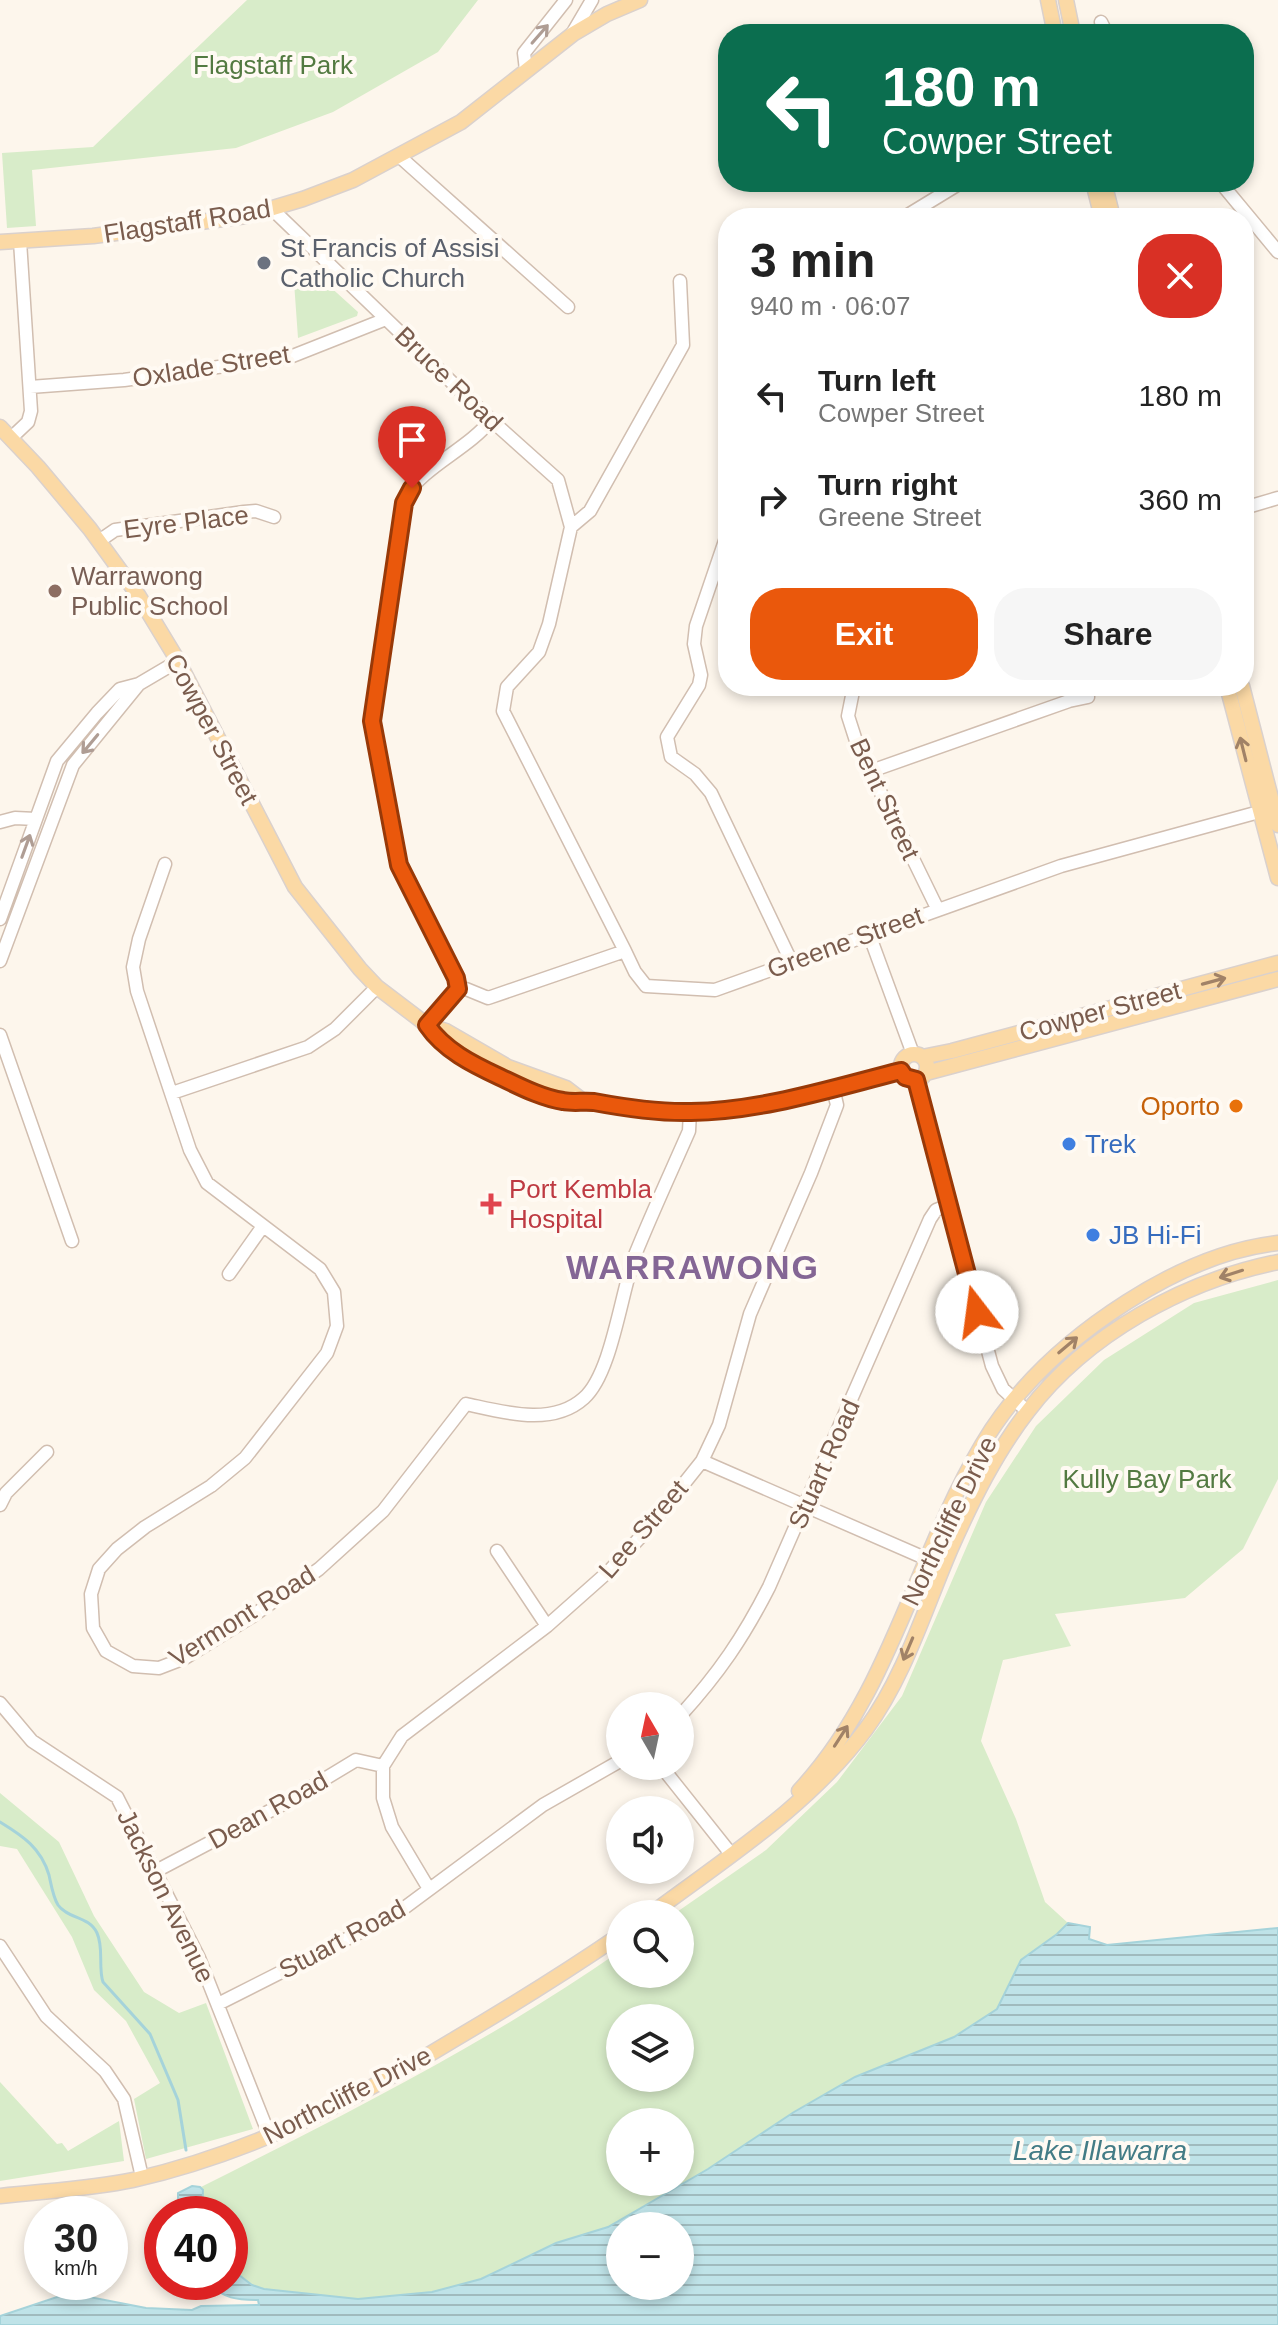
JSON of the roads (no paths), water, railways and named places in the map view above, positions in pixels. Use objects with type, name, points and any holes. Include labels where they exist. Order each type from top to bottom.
[{"type":"main road","name":"Flagstaff Road","points":[[0,242],[139,231],[246,216],[353,180],[461,122],[566,39],[610,9],[640,0]]},
{"type":"main road","points":[[1048,0],[1053,24]]},
{"type":"main road","points":[[1066,0],[1071,24]]},
{"type":"main road","points":[[1072,24],[1074,0]]},
{"type":"main road","name":"Cowper Street","points":[[5,432],[99,541],[138,595],[178,661],[295,887],[328,932],[377,987],[427,1025],[439,1042],[487,1071],[563,1102],[583,1101],[630,1109],[690,1112],[774,1102],[901,1071]]},
{"type":"main road","points":[[1230,696],[1278,825]]},
{"type":"main road","points":[[1245,696],[1265,775],[1278,878]]},
{"type":"main road","name":"Cowper Street","points":[[917,1055],[952,1051],[1278,963]]},
{"type":"main road","name":"Cowper Street","points":[[921,1077],[1278,979]]},
{"type":"main road","name":"Cowper Street","points":[[427,1025],[446,1031],[490,1058],[566,1088],[583,1101]]},
{"type":"main road","points":[[917,1055],[927,1063],[921,1077],[905,1077],[901,1071],[902,1062],[917,1055]]},
{"type":"main road","points":[[490,1058],[493,1066],[510,1075],[516,1085],[545,1081]]},
{"type":"main road","name":"Northcliffe Drive","points":[[731,1854],[801,1789],[838,1742],[872,1686],[982,1444],[1013,1400],[1063,1348],[1137,1295],[1191,1267],[1241,1250],[1278,1243]]},
{"type":"main road","name":"Northcliffe Drive","points":[[670,1900],[808,1794],[867,1728],[892,1687],[943,1566],[986,1475],[1027,1411],[1062,1372],[1122,1327],[1186,1290],[1240,1271],[1278,1262]]},
{"type":"main road","name":"Northcliffe Drive","points":[[0,2196],[80,2188],[142,2177],[270,2137],[379,2085],[549,1984],[606,1945]]},
{"type":"street","points":[[526,70],[524,53],[566,0]]},
{"type":"street","points":[[566,39],[592,0]]},
{"type":"street","points":[[600,0],[610,9]]},
{"type":"street","points":[[399,156],[568,307]]},
{"type":"street","points":[[919,208],[946,192]]},
{"type":"street","points":[[1228,192],[1242,208]]},
{"type":"street","name":"Bruce Road","points":[[272,209],[491,420],[558,480],[571,527]]},
{"type":"street","points":[[1254,223],[1278,252]]},
{"type":"street","points":[[5,432],[30,417],[20,241]]},
{"type":"street","points":[[427,1025],[458,989],[488,998],[625,951],[503,711],[507,687],[539,652],[549,624],[571,527],[590,511],[678,359],[683,345],[680,281]]},
{"type":"street","name":"Oxlade Street","points":[[30,387],[124,380],[290,357],[386,319]]},
{"type":"street","points":[[458,989],[454,970],[399,865],[378,762],[373,711],[405,497],[415,484],[473,439],[491,420]]},
{"type":"street","points":[[1254,505],[1278,498]]},
{"type":"street","name":"Eyre Place","points":[[99,541],[115,530],[229,514],[256,511],[274,517]]},
{"type":"street","points":[[718,561],[696,626],[694,644],[701,675],[699,685],[667,737],[671,757],[695,774],[711,793],[791,961]]},
{"type":"street","points":[[0,919],[57,761],[120,689],[139,684],[178,661]]},
{"type":"street","points":[[0,961],[73,765],[139,684]]},
{"type":"street","name":"Bent Street","points":[[852,696],[848,716],[857,744],[937,908]]},
{"type":"street","points":[[871,771],[1088,697]]},
{"type":"street","name":"Greene Street","points":[[625,951],[646,986],[715,990],[1061,866],[1270,810]]},
{"type":"street","points":[[0,822],[15,818],[36,819]]},
{"type":"street","name":"Vermont Road","points":[[165,864],[139,939],[133,967],[137,991],[190,1150],[207,1183],[320,1269],[334,1292],[337,1326],[327,1353],[245,1458],[211,1486],[145,1527],[117,1549],[99,1569],[91,1594],[93,1628],[106,1651],[133,1666],[159,1668],[185,1658],[319,1569],[383,1511],[466,1404],[535,1416],[563,1410],[583,1400],[602,1370],[634,1258],[689,1131],[690,1112]]},
{"type":"street","points":[[869,934],[917,1055]]},
{"type":"street","points":[[172,1093],[308,1047],[335,1029],[377,987]]},
{"type":"street","points":[[0,1035],[72,1241]]},
{"type":"street","points":[[921,1077],[949,1205],[992,1366],[1003,1389],[1027,1411]]},
{"type":"street","name":"Lee Street","points":[[383,1766],[402,1736],[412,1727],[547,1626],[609,1571],[647,1530],[702,1461],[719,1425],[750,1314],[837,1105],[833,1088]]},
{"type":"street","name":"Stuart Road","points":[[694,1701],[714,1679],[743,1637],[769,1587],[930,1219],[936,1210],[949,1205]]},
{"type":"street","points":[[229,1274],[263,1226]]},
{"type":"street","points":[[2,1496],[47,1452]]},
{"type":"street","points":[[702,1461],[943,1566]]},
{"type":"street","points":[[497,1551],[547,1626]]},
{"type":"street","name":"Jackson Avenue","points":[[0,1703],[32,1741],[117,1797],[199,1958],[270,2137]]},
{"type":"street","name":"Dean Road","points":[[156,1871],[285,1803],[356,1760],[383,1766]]},
{"type":"street","points":[[383,1766],[383,1798],[392,1827],[429,1889]]},
{"type":"street","name":"Stuart Road","points":[[218,2004],[396,1914],[543,1805],[606,1769]]},
{"type":"street","points":[[672,1780],[731,1854]]},
{"type":"street","points":[[0,1946],[46,2016],[105,2071],[124,2099],[142,2177]]},
{"type":"water","name":"Lake Illawarra","points":[[1068,1923],[1090,1927],[1089,1939],[1107,1945],[1278,1928],[1278,2325],[0,2325],[0,2316],[48,2300],[105,2300],[146,2308],[192,2310],[201,2306],[259,2305],[258,2300],[248,2300],[248,2282],[264,2289],[358,2299],[432,2292],[481,2279],[556,2243],[606,2228],[606,2300],[694,2300],[694,2212],[634,2212],[661,2196],[694,2196],[694,2177],[794,2112],[855,2077],[954,2037],[997,2009],[1021,1960]]},
{"type":"water","points":[[192,2186],[203,2190],[203,2196],[178,2196],[178,2193]]},
{"type":"waterway","points":[[0,1822],[24,1838],[41,1857],[53,1894],[62,1910],[89,1923],[97,1933],[103,1982],[150,2034],[178,2100],[186,2150]]},
{"type":"place","name":"St Francis of Assisi Catholic Church","points":[[264,263]]},
{"type":"place","name":"Warrawong Public School","points":[[55,591]]},
{"type":"place","name":"Oporto","points":[[1236,1106]]},
{"type":"place","name":"Trek","points":[[1069,1144]]},
{"type":"place","name":"Port Kembla Hospital","points":[[491,1204]]},
{"type":"place","name":"JB Hi-Fi","points":[[1093,1235]]},
{"type":"district","name":"WARRAWONG","points":[[693,1267]]},
{"type":"park label","name":"Flagstaff Park","points":[[273,65]]},
{"type":"park label","name":"Kully Bay Park","points":[[1147,1479]]}]
